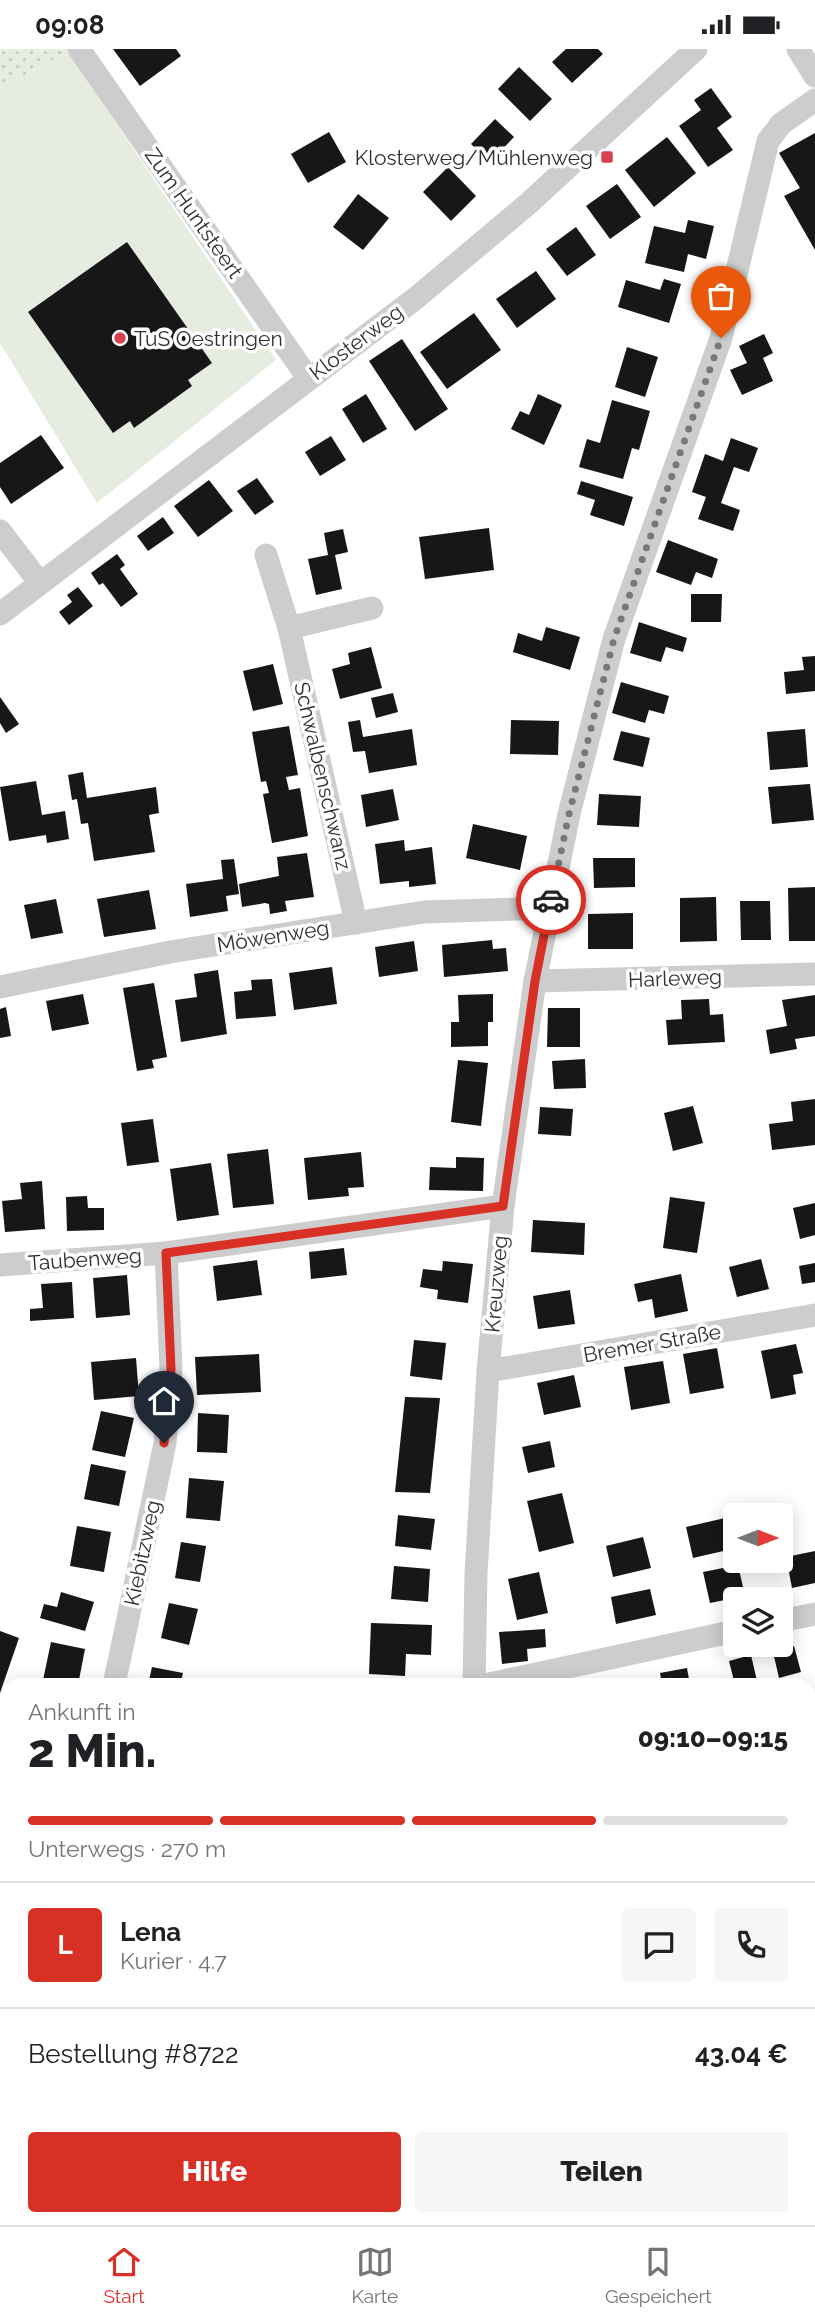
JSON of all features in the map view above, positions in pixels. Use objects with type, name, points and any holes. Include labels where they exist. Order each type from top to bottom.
[{"type":"street","name":"Zum Huntsteert","points":[[79,49],[308,378]]},
{"type":"street","name":"Klosterweg","points":[[0,614],[416,298],[529,203],[696,49]]},
{"type":"street","points":[[798,49],[815,76]]},
{"type":"street","name":"Kreuzweg","points":[[474,1678],[476,1574],[488,1371],[503,1206],[535,981],[569,814],[614,639],[721,338],[768,141],[781,124],[815,100]]},
{"type":"street","points":[[0,531],[40,583]]},
{"type":"street","name":"Schwalbenschwanz","points":[[267,555],[289,628],[356,923]]},
{"type":"street","points":[[289,628],[372,608]]},
{"type":"street","name":"Möwenweg","points":[[0,987],[170,953],[424,912],[550,908]]},
{"type":"street","name":"Harleweg","points":[[535,981],[815,974]]},
{"type":"street","name":"Taubenweg","points":[[0,1265],[166,1253],[503,1206]]},
{"type":"street","name":"Kiebitzweg","points":[[115,1678],[164,1443],[171,1369],[166,1253]]},
{"type":"street","name":"Bremer Straße","points":[[488,1371],[815,1315]]},
{"type":"street","points":[[793,1618],[815,1614]]},
{"type":"street","points":[[517,1678],[723,1634]]},
{"type":"shaded area","points":[[0,49],[74,49],[0,88]]},
{"type":"shaded area","points":[[68,52],[276,360],[97,503],[0,343],[0,88]]},
{"type":"building","points":[[113,49],[176,49],[181,56],[140,86]]},
{"type":"building","points":[[566,49],[598,49],[603,54],[572,83],[552,62]]},
{"type":"building","points":[[519,67],[552,99],[530,121],[498,89]]},
{"type":"building","points":[[711,88],[732,117],[717,128],[733,150],[708,167],[679,126],[701,110],[694,100]]},
{"type":"building","points":[[495,119],[514,137],[490,162],[471,144]]},
{"type":"building","points":[[329,132],[346,162],[308,183],[291,154]]},
{"type":"building","points":[[815,133],[815,250],[784,196],[800,188],[779,153]]},
{"type":"building","points":[[667,137],[696,173],[654,207],[625,170]]},
{"type":"building","points":[[448,167],[476,196],[451,221],[423,192]]},
{"type":"building","points":[[617,184],[641,217],[610,239],[586,206]]},
{"type":"building","points":[[358,194],[389,218],[363,250],[333,227]]},
{"type":"building","points":[[688,220],[714,226],[706,259],[688,254],[684,272],[645,263],[654,226],[685,233]]},
{"type":"building","points":[[576,227],[596,255],[567,276],[546,249]]},
{"type":"building","name":"TuS Oestringen","points":[[127,242],[212,363],[188,380],[192,386],[134,428],[130,421],[113,433],[28,312]]},
{"type":"building","points":[[536,271],[556,299],[517,328],[496,299]]},
{"type":"building","points":[[664,279],[681,284],[669,323],[618,307],[626,280],[660,290]]},
{"type":"building","points":[[474,313],[501,350],[447,389],[420,352]]},
{"type":"building","points":[[764,334],[773,353],[763,358],[773,381],[742,395],[730,370],[747,363],[739,346]]},
{"type":"building","points":[[402,339],[448,409],[415,431],[369,361]]},
{"type":"building","points":[[627,347],[658,357],[645,397],[615,387]]},
{"type":"building","points":[[366,394],[387,429],[363,443],[342,409]]},
{"type":"building","points":[[538,394],[562,405],[544,445],[511,429],[520,411],[529,415]]},
{"type":"building","points":[[612,400],[650,411],[639,450],[632,448],[623,479],[579,467],[587,439],[600,443]]},
{"type":"building","points":[[41,435],[64,468],[11,504],[0,487],[0,463]]},
{"type":"building","points":[[331,436],[346,460],[320,476],[305,452]]},
{"type":"building","points":[[731,438],[758,448],[749,472],[734,467],[721,503],[740,510],[733,531],[698,519],[706,497],[692,492],[705,454],[723,461]]},
{"type":"building","points":[[257,478],[274,502],[255,515],[237,491]]},
{"type":"building","points":[[209,480],[233,511],[198,537],[174,506]]},
{"type":"building","points":[[581,481],[633,497],[624,526],[590,515],[595,500],[577,494]]},
{"type":"building","points":[[163,517],[174,533],[148,551],[137,536]]},
{"type":"building","points":[[489,528],[494,570],[425,579],[419,537]]},
{"type":"building","points":[[343,529],[348,552],[335,555],[342,589],[316,595],[308,559],[328,555],[324,533]]},
{"type":"building","points":[[668,540],[718,559],[712,578],[696,572],[691,585],[656,572]]},
{"type":"building","points":[[117,554],[125,565],[120,569],[138,594],[121,607],[103,583],[99,585],[91,573]]},
{"type":"building","points":[[78,587],[93,606],[69,625],[59,612],[72,602],[67,595]]},
{"type":"building","points":[[691,594],[722,594],[721,622],[691,622]]},
{"type":"building","points":[[639,622],[687,638],[683,652],[666,647],[661,662],[630,653]]},
{"type":"building","points":[[546,627],[580,637],[570,670],[513,652],[518,633],[542,641]]},
{"type":"building","points":[[371,647],[382,688],[340,699],[332,669],[350,664],[348,653]]},
{"type":"building","points":[[815,656],[815,691],[786,694],[784,672],[804,670],[802,657]]},
{"type":"building","points":[[273,664],[283,704],[253,711],[243,671]]},
{"type":"building","points":[[621,682],[669,696],[664,714],[649,710],[645,723],[612,713]]},
{"type":"building","points":[[393,693],[398,712],[376,718],[371,698]]},
{"type":"building","points":[[0,697],[19,724],[6,733],[0,723]]},
{"type":"building","points":[[360,720],[363,737],[412,729],[417,765],[369,773],[365,751],[353,752],[348,722]]},
{"type":"building","points":[[511,720],[559,721],[558,755],[510,754]]},
{"type":"building","points":[[289,726],[298,775],[286,777],[289,790],[300,788],[308,836],[272,843],[263,794],[269,793],[266,781],[261,782],[252,732]]},
{"type":"building","points":[[805,729],[808,767],[770,770],[767,732]]},
{"type":"building","points":[[621,731],[650,738],[643,767],[613,760]]},
{"type":"building","points":[[83,772],[87,798],[156,787],[159,813],[149,815],[155,852],[94,861],[88,823],[81,824],[77,799],[72,800],[68,775]]},
{"type":"building","points":[[36,781],[42,815],[65,811],[69,839],[47,843],[46,835],[9,841],[0,787]]},
{"type":"building","points":[[810,784],[814,820],[772,824],[768,787]]},
{"type":"building","points":[[393,789],[399,820],[366,827],[361,795]]},
{"type":"building","points":[[599,794],[641,796],[639,827],[597,825]]},
{"type":"building","points":[[473,824],[527,836],[520,870],[466,858]]},
{"type":"building","points":[[404,840],[405,851],[432,847],[436,884],[409,887],[409,881],[380,884],[375,844]]},
{"type":"building","points":[[307,853],[314,897],[285,901],[287,911],[270,914],[269,904],[265,903],[242,907],[239,884],[279,876],[277,857]]},
{"type":"building","points":[[593,858],[635,858],[635,887],[594,888]]},
{"type":"building","points":[[234,859],[239,894],[226,896],[228,911],[190,917],[186,884],[223,879],[221,860]]},
{"type":"building","points":[[815,887],[815,941],[789,941],[788,888]]},
{"type":"building","points":[[149,890],[156,929],[104,937],[97,899]]},
{"type":"building","points":[[716,897],[717,941],[680,942],[680,898]]},
{"type":"building","points":[[56,899],[63,933],[31,939],[24,905]]},
{"type":"building","points":[[740,901],[770,901],[771,940],[741,940]]},
{"type":"building","points":[[633,913],[633,949],[588,949],[588,914]]},
{"type":"building","points":[[492,940],[493,949],[506,948],[508,971],[444,977],[442,945]]},
{"type":"building","points":[[414,941],[418,971],[379,977],[375,947]]},
{"type":"building","points":[[332,967],[337,1004],[294,1010],[289,973]]},
{"type":"building","points":[[218,970],[227,1034],[181,1042],[175,1000],[197,997],[194,974]]},
{"type":"building","points":[[272,979],[276,1016],[236,1019],[234,992],[252,990],[251,980]]},
{"type":"building","points":[[154,983],[167,1057],[152,1060],[154,1068],[137,1071],[123,988]]},
{"type":"building","points":[[83,994],[89,1024],[52,1031],[46,1001]]},
{"type":"building","points":[[493,994],[493,1022],[488,1022],[488,1046],[451,1047],[451,1022],[459,1022],[458,995]]},
{"type":"building","points":[[815,995],[815,1036],[795,1039],[797,1049],[770,1054],[766,1030],[787,1026],[782,1000]]},
{"type":"building","points":[[709,999],[710,1015],[723,1014],[725,1042],[668,1045],[666,1020],[682,1019],[681,1000]]},
{"type":"building","points":[[6,1007],[11,1036],[0,1038],[0,1009]]},
{"type":"building","points":[[548,1008],[580,1008],[580,1047],[547,1047]]},
{"type":"building","points":[[585,1059],[586,1088],[554,1089],[552,1061]]},
{"type":"building","points":[[458,1060],[488,1063],[481,1126],[451,1122]]},
{"type":"building","points":[[815,1099],[815,1145],[772,1150],[769,1124],[793,1121],[791,1102]]},
{"type":"building","points":[[693,1106],[703,1143],[673,1151],[664,1113]]},
{"type":"building","points":[[540,1107],[573,1109],[571,1136],[538,1134]]},
{"type":"building","points":[[153,1119],[159,1162],[127,1166],[121,1123]]},
{"type":"building","points":[[268,1149],[274,1204],[233,1208],[227,1154]]},
{"type":"building","points":[[361,1152],[364,1187],[348,1188],[349,1196],[308,1200],[304,1158]]},
{"type":"building","points":[[456,1157],[484,1158],[483,1191],[429,1190],[430,1167],[456,1168]]},
{"type":"building","points":[[211,1163],[219,1215],[177,1221],[170,1169]]},
{"type":"building","points":[[42,1181],[45,1229],[5,1232],[2,1201],[22,1199],[20,1183]]},
{"type":"building","points":[[87,1196],[88,1208],[104,1208],[104,1230],[67,1231],[66,1197]]},
{"type":"building","points":[[670,1197],[705,1202],[697,1253],[663,1248]]},
{"type":"building","points":[[815,1203],[815,1235],[800,1239],[793,1208]]},
{"type":"building","points":[[533,1220],[585,1223],[584,1255],[531,1252]]},
{"type":"building","points":[[344,1248],[347,1275],[311,1279],[309,1252]]},
{"type":"building","points":[[761,1259],[769,1289],[737,1297],[729,1267]]},
{"type":"building","points":[[257,1260],[262,1295],[217,1301],[213,1266]]},
{"type":"building","points":[[443,1261],[473,1264],[468,1303],[437,1299],[438,1290],[420,1287],[423,1269],[442,1271]]},
{"type":"building","points":[[815,1263],[815,1282],[802,1284],[799,1266]]},
{"type":"building","points":[[681,1274],[688,1311],[655,1318],[652,1299],[638,1302],[634,1284]]},
{"type":"building","points":[[127,1275],[130,1315],[96,1318],[93,1278]]},
{"type":"building","points":[[72,1282],[74,1318],[30,1321],[30,1309],[43,1308],[41,1284]]},
{"type":"building","points":[[570,1290],[575,1324],[538,1329],[533,1296]]},
{"type":"building","points":[[414,1340],[446,1343],[442,1380],[410,1376]]},
{"type":"building","points":[[796,1344],[803,1373],[793,1375],[796,1394],[771,1399],[761,1351]]},
{"type":"building","points":[[717,1348],[724,1388],[690,1394],[683,1354]]},
{"type":"building","points":[[259,1354],[261,1392],[197,1395],[195,1357]]},
{"type":"building","points":[[136,1358],[139,1396],[94,1400],[91,1362]]},
{"type":"building","points":[[663,1361],[670,1403],[631,1410],[624,1367]]},
{"type":"building","points":[[574,1375],[581,1407],[544,1415],[537,1383]]},
{"type":"building","points":[[405,1397],[440,1398],[430,1493],[395,1492]]},
{"type":"building","points":[[101,1411],[134,1418],[125,1457],[92,1450]]},
{"type":"building","points":[[198,1413],[229,1415],[227,1453],[197,1452]]},
{"type":"building","points":[[550,1441],[555,1467],[528,1473],[522,1447]]},
{"type":"building","points":[[91,1464],[126,1471],[119,1506],[84,1499]]},
{"type":"building","points":[[189,1478],[224,1481],[220,1521],[186,1518]]},
{"type":"building","points":[[562,1493],[574,1543],[539,1552],[527,1501]]},
{"type":"building","points":[[398,1515],[435,1519],[431,1550],[395,1546]]},
{"type":"building","points":[[723,1518],[723,1551],[693,1558],[686,1527]]},
{"type":"building","points":[[77,1526],[111,1532],[104,1572],[70,1566]]},
{"type":"building","points":[[643,1537],[651,1568],[613,1577],[606,1546]]},
{"type":"building","points":[[181,1542],[206,1546],[200,1582],[175,1578]]},
{"type":"building","points":[[815,1551],[815,1583],[792,1587],[789,1573],[793,1573],[793,1556]]},
{"type":"building","points":[[394,1566],[430,1569],[428,1602],[391,1599]]},
{"type":"building","points":[[723,1568],[723,1573],[740,1573],[743,1587],[723,1587],[723,1600],[710,1603],[703,1572]]},
{"type":"building","points":[[539,1572],[548,1613],[517,1620],[508,1579]]},
{"type":"building","points":[[650,1589],[656,1615],[616,1624],[611,1597]]},
{"type":"building","points":[[61,1592],[94,1602],[85,1631],[40,1618],[44,1604],[57,1607]]},
{"type":"building","points":[[169,1603],[198,1609],[189,1645],[161,1638]]},
{"type":"building","points":[[371,1623],[432,1625],[431,1655],[406,1654],[405,1676],[369,1674]]},
{"type":"building","points":[[545,1629],[546,1647],[527,1649],[528,1661],[502,1664],[499,1632]]},
{"type":"building","points":[[0,1631],[19,1638],[5,1678],[0,1678]]},
{"type":"building","points":[[51,1642],[85,1649],[79,1678],[43,1678]]},
{"type":"building","points":[[793,1646],[801,1672],[779,1678],[774,1657],[793,1657]]},
{"type":"building","points":[[751,1657],[756,1678],[733,1678],[729,1661]]},
{"type":"building","points":[[152,1667],[183,1673],[182,1678],[150,1678]]},
{"type":"building","points":[[687,1668],[689,1678],[661,1678],[660,1673]]},
{"type":"way so far","points":[[551,900],[569,814],[614,639],[721,338]]},
{"type":"place","name":"Klosterweg/Mühlenweg","points":[[607,157]]},
{"type":"place","name":"TuS Oestringen","points":[[120,338]]},
{"type":"route","points":[[164,1443],[171,1369],[166,1253],[503,1206],[535,981],[551,900]]}]
